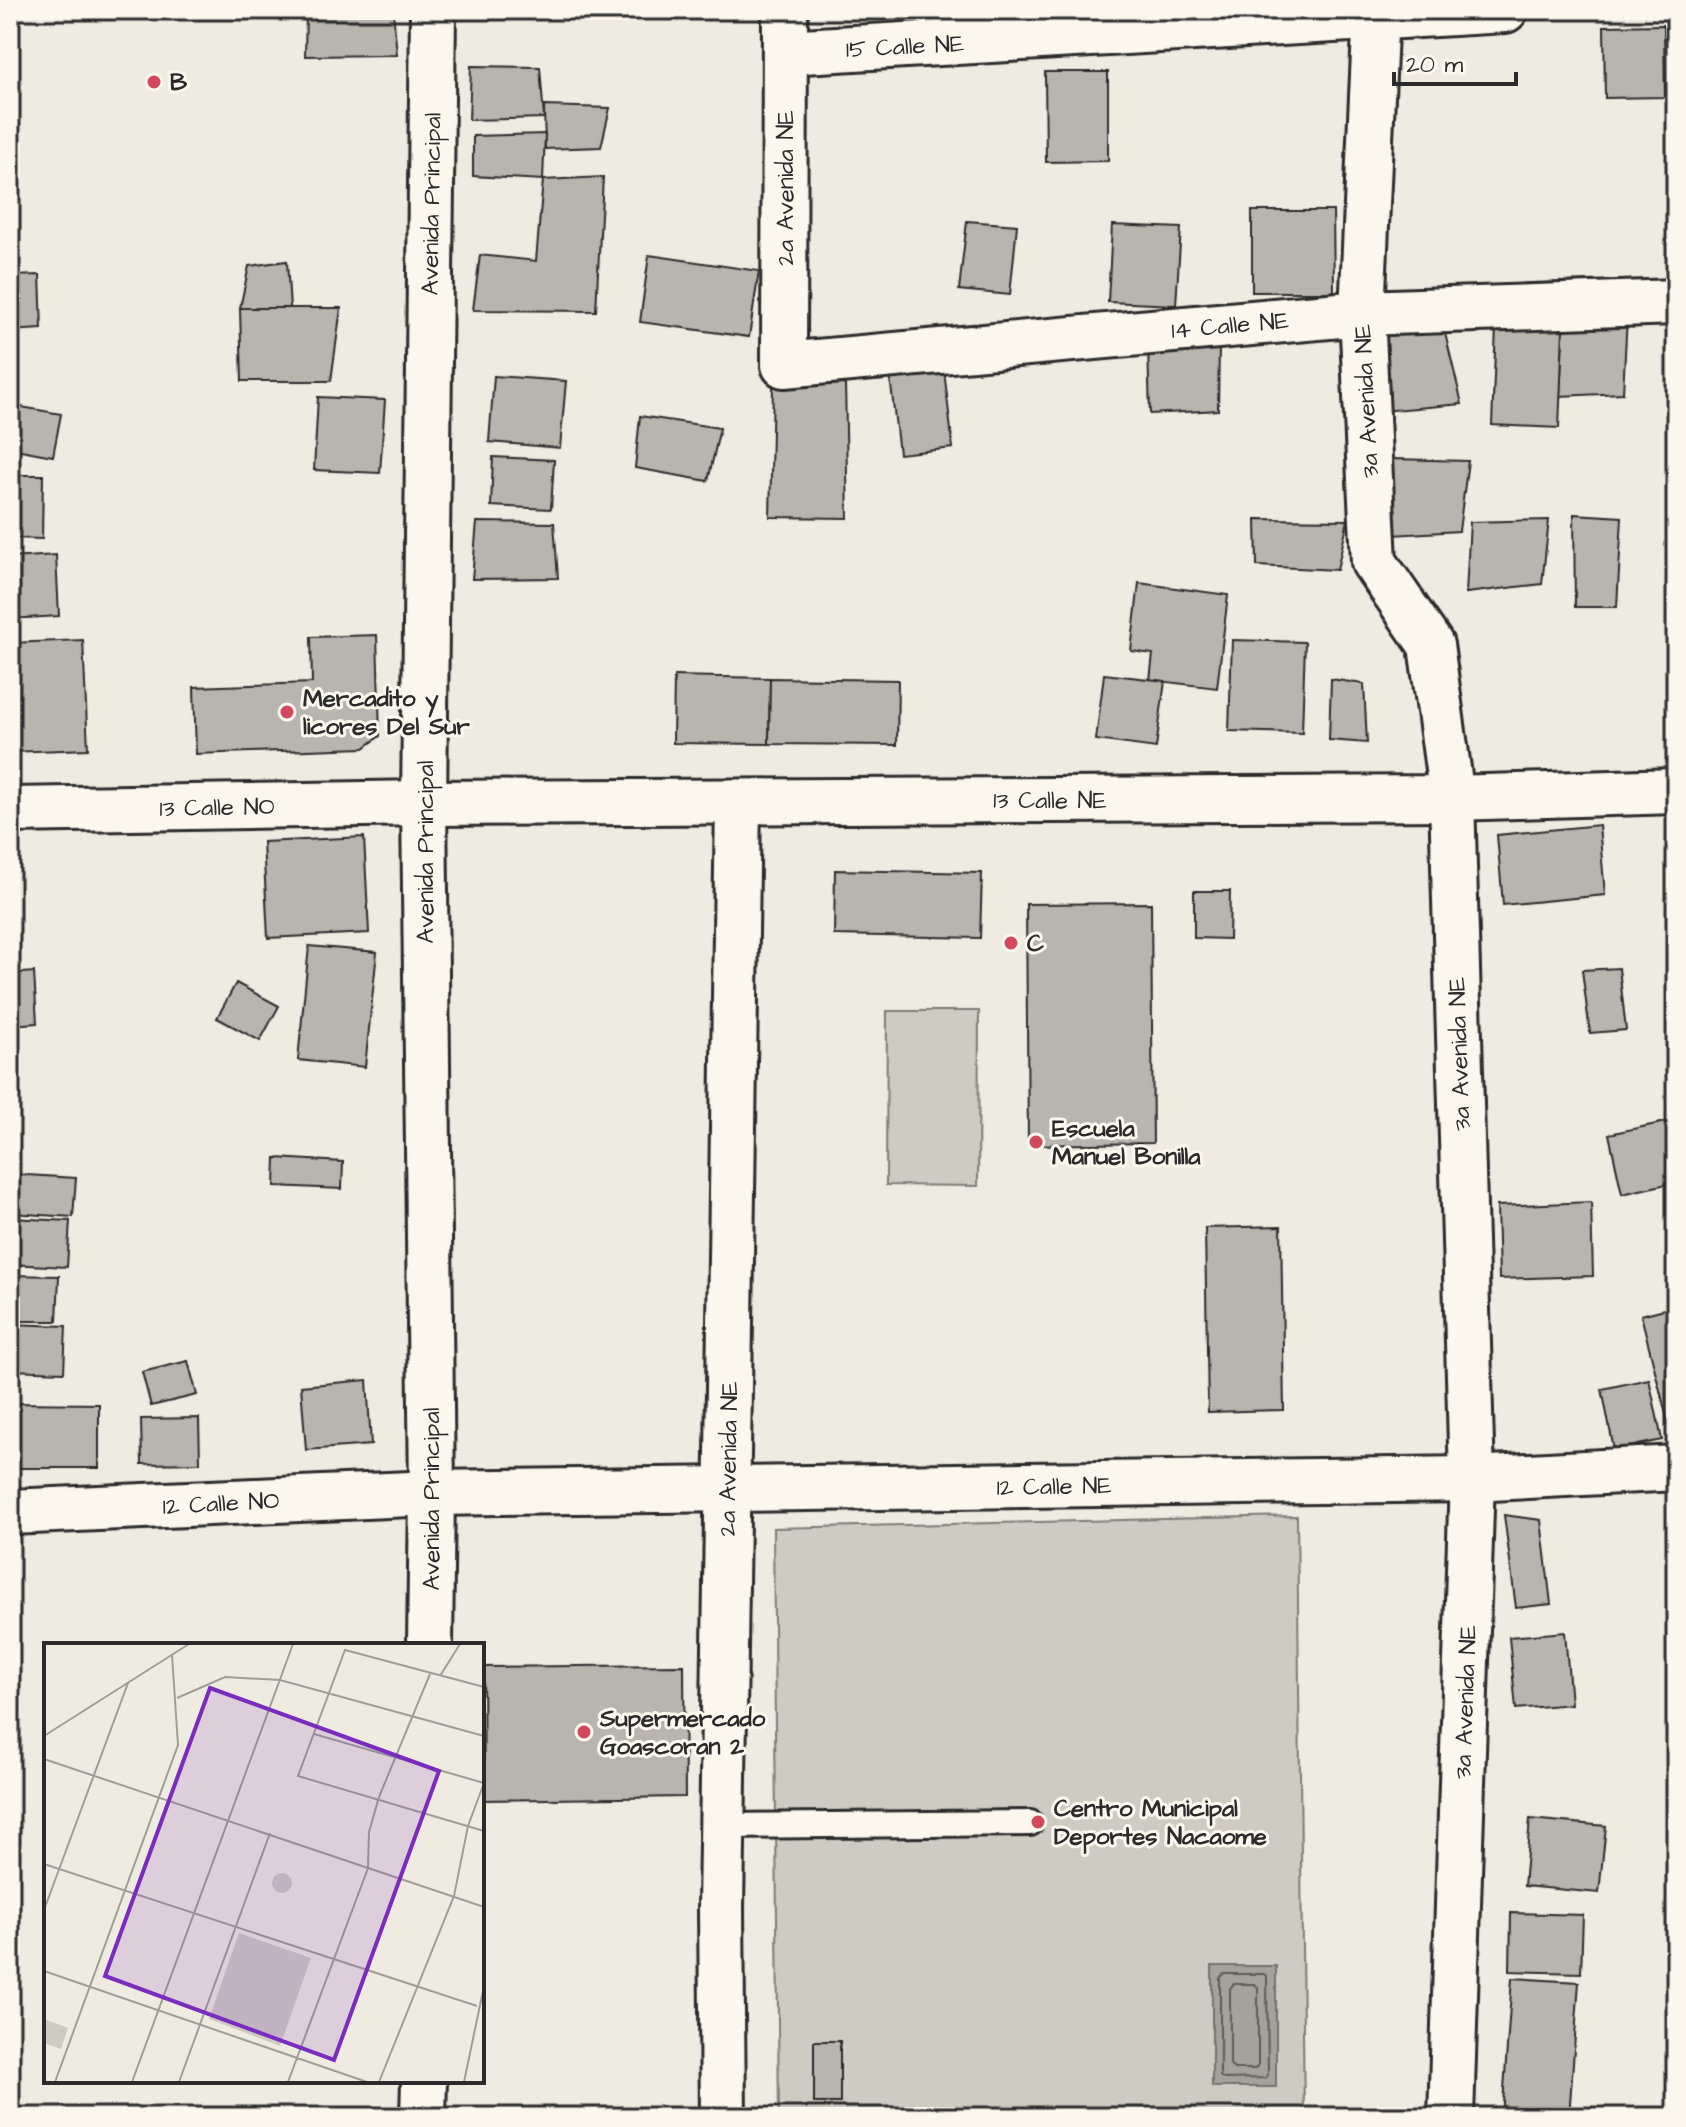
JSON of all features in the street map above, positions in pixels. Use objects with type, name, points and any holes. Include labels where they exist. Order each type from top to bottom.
[{"type":"street","name":"Avenida Principal","points":[[430,1643],[432,1493],[424,803],[433,10]]},
{"type":"street","name":"15 Calle NE","points":[[785,31],[1505,10]]},
{"type":"street","name":"3a Avenida NE","points":[[1376,15],[1362,313],[1374,562],[1431,645],[1452,798],[1472,1479],[1451,2117]]},
{"type":"street","name":"2a Avenida NE","points":[[784,365],[785,31]]},
{"type":"street","name":"14 Calle NE","points":[[784,365],[1362,313],[1676,302]]},
{"type":"street","name":"13 Calle NE","points":[[424,803],[1452,798],[1676,791]]},
{"type":"street","name":"2a Avenida NE","points":[[723,2117],[722,1826],[738,802]]},
{"type":"street","name":"13 Calle NO","points":[[10,810],[424,803]]},
{"type":"street","name":"12 Calle NE","points":[[432,1493],[1472,1479],[1676,1468]]},
{"type":"street","name":"12 Calle NO","points":[[10,1512],[432,1493]]},
{"type":"street","points":[[423,2117],[424,2083]]},
{"type":"lane","points":[[722,1826],[1030,1823]]},
{"type":"shaded area","points":[[887,1011],[979,1011],[978,1186],[886,1185]]},
{"type":"shaded area","name":"Centro Municipal Deportes Nacaome","points":[[1297,1516],[1304,2117],[779,2117],[773,1528]]},
{"type":"water","points":[[1212,1966],[1276,1966],[1276,2087],[1212,2087]]},
{"type":"building","points":[[306,10],[393,10],[397,55],[305,56]]},
{"type":"building","points":[[980,10],[1027,10],[980,13]]},
{"type":"building","points":[[1664,25],[1665,97],[1605,98],[1604,26]]},
{"type":"building","points":[[471,66],[540,67],[544,118],[469,120]]},
{"type":"building","points":[[1045,72],[1108,72],[1108,161],[1046,162]]},
{"type":"building","points":[[544,106],[610,108],[601,147],[545,149]]},
{"type":"building","points":[[545,134],[543,180],[473,176],[473,136]]},
{"type":"building","points":[[603,177],[596,311],[473,310],[480,255],[536,261],[543,180]]},
{"type":"building","points":[[1252,211],[1333,211],[1334,292],[1252,292]]},
{"type":"building","points":[[967,221],[1017,225],[1010,295],[959,290]]},
{"type":"building","points":[[1112,225],[1181,228],[1176,305],[1108,302]]},
{"type":"building","points":[[649,255],[759,271],[749,337],[640,322]]},
{"type":"building","points":[[287,261],[290,308],[240,308],[249,266]]},
{"type":"building","points":[[40,275],[42,329],[10,331],[10,276]]},
{"type":"building","points":[[240,308],[341,308],[331,381],[242,381]]},
{"type":"building","points":[[1627,316],[1623,393],[1560,396],[1564,320]]},
{"type":"building","points":[[1386,326],[1444,329],[1462,404],[1382,411]]},
{"type":"building","points":[[1496,327],[1563,329],[1559,428],[1492,425]]},
{"type":"building","points":[[1219,345],[1218,410],[1150,414],[1148,348]]},
{"type":"building","points":[[944,370],[953,448],[899,454],[890,376]]},
{"type":"building","points":[[494,376],[566,381],[560,448],[489,442]]},
{"type":"building","points":[[845,384],[848,518],[770,517],[773,387]]},
{"type":"building","points":[[318,397],[385,400],[380,473],[314,470]]},
{"type":"building","points":[[10,405],[61,414],[53,456],[10,448]]},
{"type":"building","points":[[640,416],[720,428],[708,481],[635,468]]},
{"type":"building","points":[[493,457],[554,460],[551,509],[491,506]]},
{"type":"building","points":[[1393,459],[1468,461],[1459,531],[1393,535]]},
{"type":"building","points":[[10,475],[43,475],[42,539],[10,538]]},
{"type":"building","points":[[1574,514],[1622,517],[1617,607],[1575,607]]},
{"type":"building","points":[[1256,519],[1348,520],[1337,570],[1257,566]]},
{"type":"building","points":[[1549,520],[1542,584],[1466,593],[1470,522]]},
{"type":"building","points":[[477,522],[554,523],[558,578],[472,579]]},
{"type":"building","points":[[56,555],[59,616],[10,619],[10,558]]},
{"type":"building","points":[[1139,583],[1228,595],[1217,688],[1150,680],[1153,654],[1131,651]]},
{"type":"building","name":"Mercadito y licores Del Sur","points":[[377,635],[380,736],[364,748],[196,754],[194,687],[312,683],[311,637]]},
{"type":"building","points":[[83,640],[88,749],[10,752],[10,643]]},
{"type":"building","points":[[1232,640],[1305,642],[1302,733],[1229,731]]},
{"type":"building","points":[[1104,674],[1165,681],[1156,748],[1096,740]]},
{"type":"building","points":[[674,676],[770,678],[769,744],[673,743]]},
{"type":"building","points":[[770,678],[898,680],[897,745],[769,744]]},
{"type":"building","points":[[1331,679],[1364,684],[1367,743],[1329,740]]},
{"type":"building","points":[[1599,825],[1605,895],[1503,905],[1497,835]]},
{"type":"building","points":[[364,837],[369,933],[268,938],[263,842]]},
{"type":"building","points":[[835,870],[982,873],[980,938],[834,935]]},
{"type":"building","points":[[1194,891],[1230,891],[1229,939],[1194,938]]},
{"type":"building","points":[[1151,903],[1153,1143],[1028,1145],[1026,904]]},
{"type":"building","points":[[309,946],[377,952],[365,1067],[298,1060]]},
{"type":"building","points":[[1619,968],[1626,1030],[1590,1033],[1582,970]]},
{"type":"building","points":[[34,972],[37,1023],[10,1025],[10,974]]},
{"type":"building","points":[[236,983],[279,1006],[260,1041],[217,1018]]},
{"type":"building","points":[[1666,1122],[1676,1167],[1676,1182],[1622,1194],[1609,1134]]},
{"type":"building","points":[[276,1158],[343,1162],[342,1189],[275,1186]]},
{"type":"building","points":[[10,1174],[76,1178],[73,1217],[10,1213]]},
{"type":"building","points":[[1591,1202],[1593,1276],[1499,1279],[1497,1206]]},
{"type":"building","points":[[10,1218],[70,1221],[67,1267],[10,1264]]},
{"type":"building","points":[[1281,1226],[1284,1410],[1208,1412],[1205,1228]]},
{"type":"building","points":[[10,1275],[59,1276],[57,1321],[10,1321]]},
{"type":"building","points":[[1676,1306],[1676,1445],[1674,1446],[1641,1315]]},
{"type":"building","points":[[10,1324],[66,1326],[64,1372],[10,1370]]},
{"type":"building","points":[[188,1361],[197,1395],[151,1406],[142,1372]]},
{"type":"building","points":[[1649,1379],[1662,1440],[1614,1450],[1602,1389]]},
{"type":"building","points":[[367,1380],[371,1445],[306,1450],[301,1386]]},
{"type":"building","points":[[10,1403],[99,1404],[99,1468],[10,1468]]},
{"type":"building","points":[[199,1418],[200,1463],[142,1464],[141,1419]]},
{"type":"building","points":[[1504,1515],[1541,1520],[1551,1604],[1516,1608]]},
{"type":"building","points":[[1565,1632],[1571,1704],[1516,1709],[1509,1637]]},
{"type":"building","name":"Supermercado Goascoran 2","points":[[684,1665],[685,1797],[484,1800],[484,1667]]},
{"type":"building","points":[[1530,1819],[1606,1826],[1599,1893],[1524,1886]]},
{"type":"building","points":[[1511,1913],[1583,1915],[1581,1973],[1510,1971]]},
{"type":"building","points":[[1512,1978],[1579,1982],[1569,2117],[1502,2117]]},
{"type":"building","points":[[814,2041],[840,2041],[840,2103],[814,2103]]},
{"type":"place","name":"B","points":[[154,82]]},
{"type":"place","name":"Mercadito y licores Del Sur","points":[[287,712]]},
{"type":"place","name":"C","points":[[1011,943]]},
{"type":"place","name":"Escuela Manuel Bonilla","points":[[1036,1142]]},
{"type":"place","name":"Supermercado Goascoran 2","points":[[584,1732]]},
{"type":"place","name":"Centro Municipal Deportes Nacaome","points":[[1038,1822]]}]
